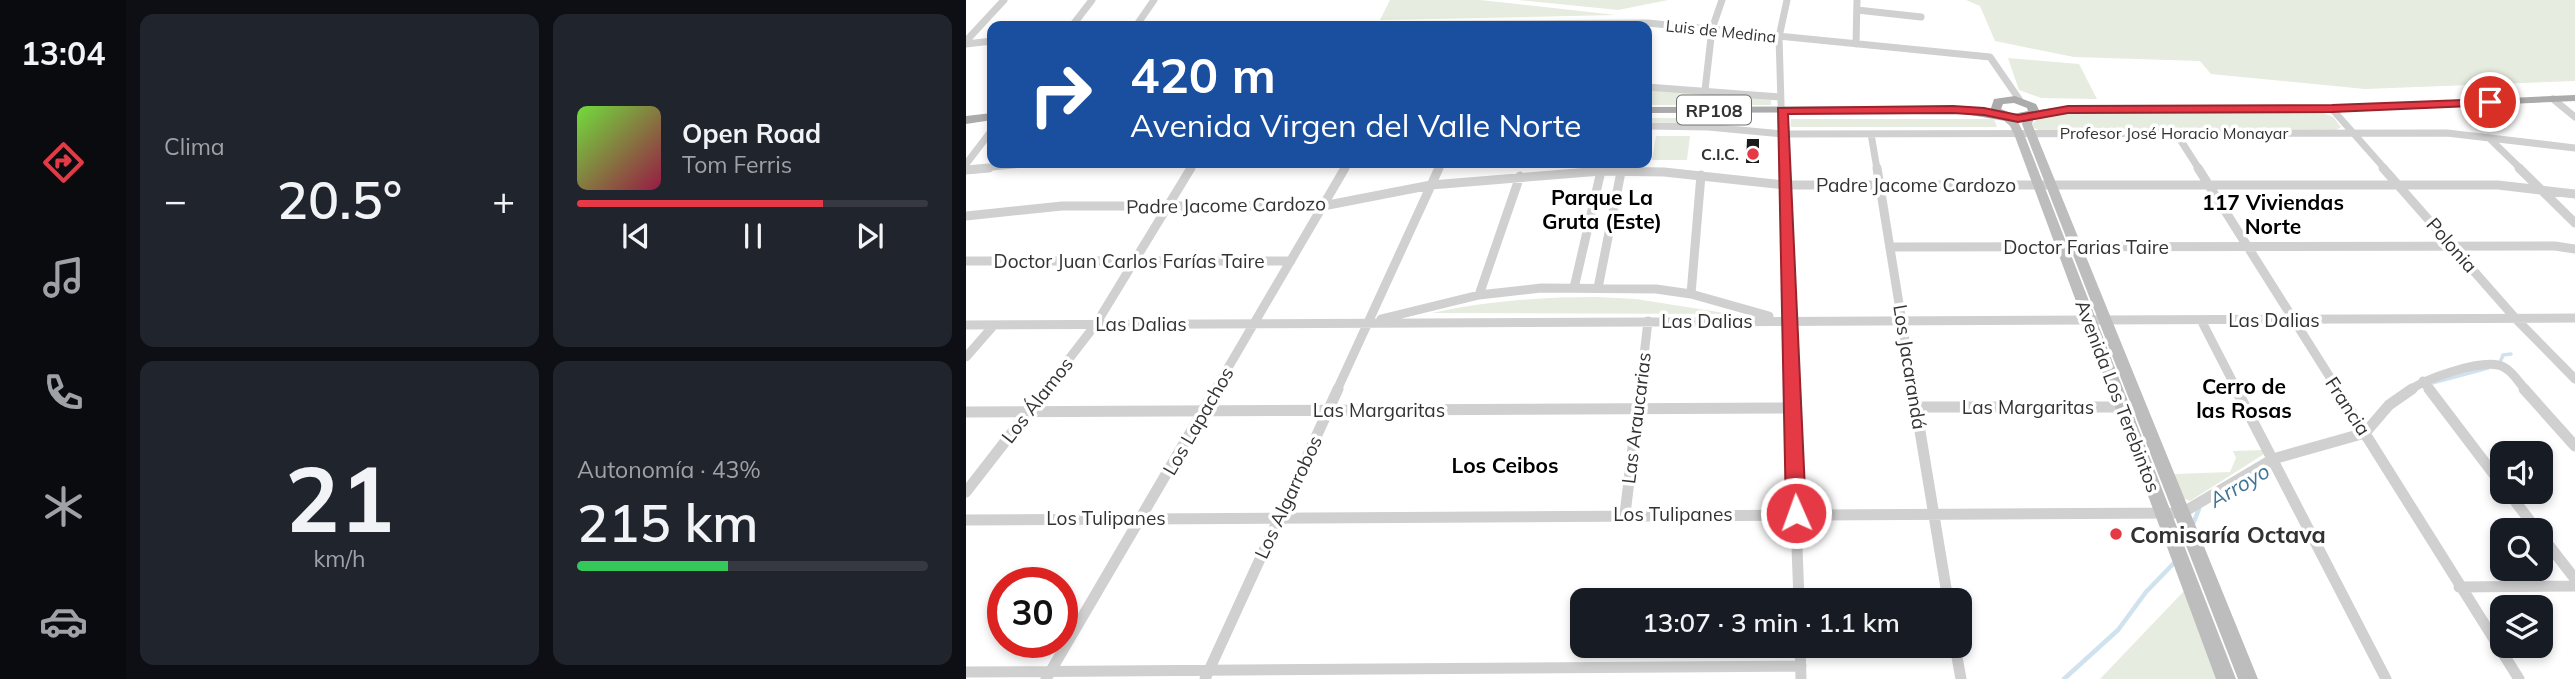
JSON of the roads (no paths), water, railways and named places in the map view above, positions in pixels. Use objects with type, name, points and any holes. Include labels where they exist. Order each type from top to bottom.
[{"type":"main road","name":"RP108","points":[[1652,110],[1781,104],[1953,109],[2018,119],[2068,109],[2332,109],[2575,97]]},
{"type":"main road","name":"RP108","points":[[1953,109],[2021,100],[2068,109]]},
{"type":"main road","points":[[2021,100],[2034,109],[2030,116]]},
{"type":"main road","points":[[2000,101],[1994,107],[2004,116]]},
{"type":"main road","name":"Avenida Los Terebintos","points":[[2004,116],[2025,134],[2098,320],[2140,407],[2248,679]]},
{"type":"main road","name":"Avenida Los Terebintos","points":[[2025,134],[2030,116]]},
{"type":"main road","points":[[966,120],[987,118]]},
{"type":"main road","name":"Avenida Los Terebintos","points":[[2098,320],[2123,407],[2227,679]]},
{"type":"street","points":[[966,42],[1004,0]]},
{"type":"street","points":[[1076,21],[1092,0]]},
{"type":"street","points":[[1139,21],[1154,0]]},
{"type":"street","points":[[1705,90],[1712,29],[1722,0]]},
{"type":"street","points":[[1787,0],[1779,37],[1799,588]]},
{"type":"street","points":[[1856,44],[1857,0]]},
{"type":"street","points":[[1857,10],[1921,17]]},
{"type":"street","name":"Luis de Medina","points":[[1652,26],[1712,29],[1990,57],[2003,78]]},
{"type":"street","points":[[966,42],[987,41]]},
{"type":"street","points":[[2003,78],[2021,100]]},
{"type":"street","points":[[2000,101],[2005,93],[2003,78]]},
{"type":"street","points":[[1652,87],[1705,90],[1781,104]]},
{"type":"street","points":[[2553,99],[2575,117]]},
{"type":"street","name":"Polonia","points":[[2332,109],[2516,319],[2575,379]]},
{"type":"street","name":"Profesor José Horacio Monayar","points":[[1652,126],[1708,127],[1783,134],[2447,133],[2575,148]]},
{"type":"street","name":"Francia","points":[[2176,133],[2519,679]]},
{"type":"street","name":"Los Jacarandá","points":[[1871,134],[1946,588]]},
{"type":"street","points":[[966,164],[987,137]]},
{"type":"street","points":[[2488,138],[2575,223]]},
{"type":"street","points":[[966,170],[987,168]]},
{"type":"street","name":"Los Álamos","points":[[966,492],[1096,324],[1191,168]]},
{"type":"street","name":"Los Lapachos","points":[[1049,675],[1345,168]]},
{"type":"street","name":"Los Algarrobos","points":[[1207,674],[1439,168]]},
{"type":"street","points":[[1574,288],[1601,171]]},
{"type":"street","name":"Padre Jacome Cardozo","points":[[966,216],[1062,206],[1323,205],[1431,185],[1601,171],[1701,175],[1785,185],[2498,184],[2575,194]]},
{"type":"street","points":[[1598,288],[1621,172]]},
{"type":"street","points":[[1691,295],[1701,175]]},
{"type":"street","points":[[1479,295],[1520,176]]},
{"type":"street","name":"Doctor Farias Taire","points":[[1890,247],[2555,246],[2575,249]]},
{"type":"street","name":"Doctor Juan Carlos Farías Taire","points":[[966,261],[1291,261]]},
{"type":"street","points":[[1368,323],[1479,295],[1541,288],[1656,289],[1691,295],[1790,321]]},
{"type":"street","name":"Las Dalias","points":[[966,325],[2575,318]]},
{"type":"street","points":[[2201,320],[2386,679]]},
{"type":"street","name":"Las Araucarias","points":[[1625,514],[1648,321]]},
{"type":"street","points":[[966,358],[994,325]]},
{"type":"street","points":[[2182,513],[2273,458],[2365,433],[2389,405],[2423,381],[2484,365],[2499,365],[2507,369],[2575,446]]},
{"type":"street","points":[[2423,381],[2490,469]]},
{"type":"street","name":"Las Margaritas","points":[[1916,407],[2140,407]]},
{"type":"street","name":"Las Margaritas","points":[[966,412],[1792,408]]},
{"type":"street","points":[[2517,504],[2528,518]]},
{"type":"street","name":"Los Tulipanes","points":[[966,520],[1933,512],[2182,513]]},
{"type":"street","points":[[2553,551],[2575,579]]},
{"type":"street","points":[[2459,587],[2575,586]]},
{"type":"street","points":[[1957,658],[1961,679]]},
{"type":"street","points":[[966,672],[1049,675],[1801,673]]},
{"type":"waterway","name":"Arroyo","points":[[2499,365],[2503,355],[2511,354]]},
{"type":"waterway","name":"Arroyo","points":[[2432,383],[2488,368]]},
{"type":"waterway","name":"Arroyo","points":[[2193,524],[2199,509]]},
{"type":"waterway","name":"Arroyo","points":[[2064,679],[2118,630],[2146,592],[2174,563]]},
{"type":"place","name":"C.I.C.","points":[[1753,154]]},
{"type":"place","name":"Comisaría Octava","points":[[2116,534]]},
{"type":"district","name":"Parque La Gruta (Este)","points":[[1602,209]]},
{"type":"district","name":"117 Viviendas Norte","points":[[2273,214]]},
{"type":"district","name":"Cerro de las Rosas","points":[[2244,398]]},
{"type":"district","name":"Los Ceibos","points":[[1505,465]]}]
